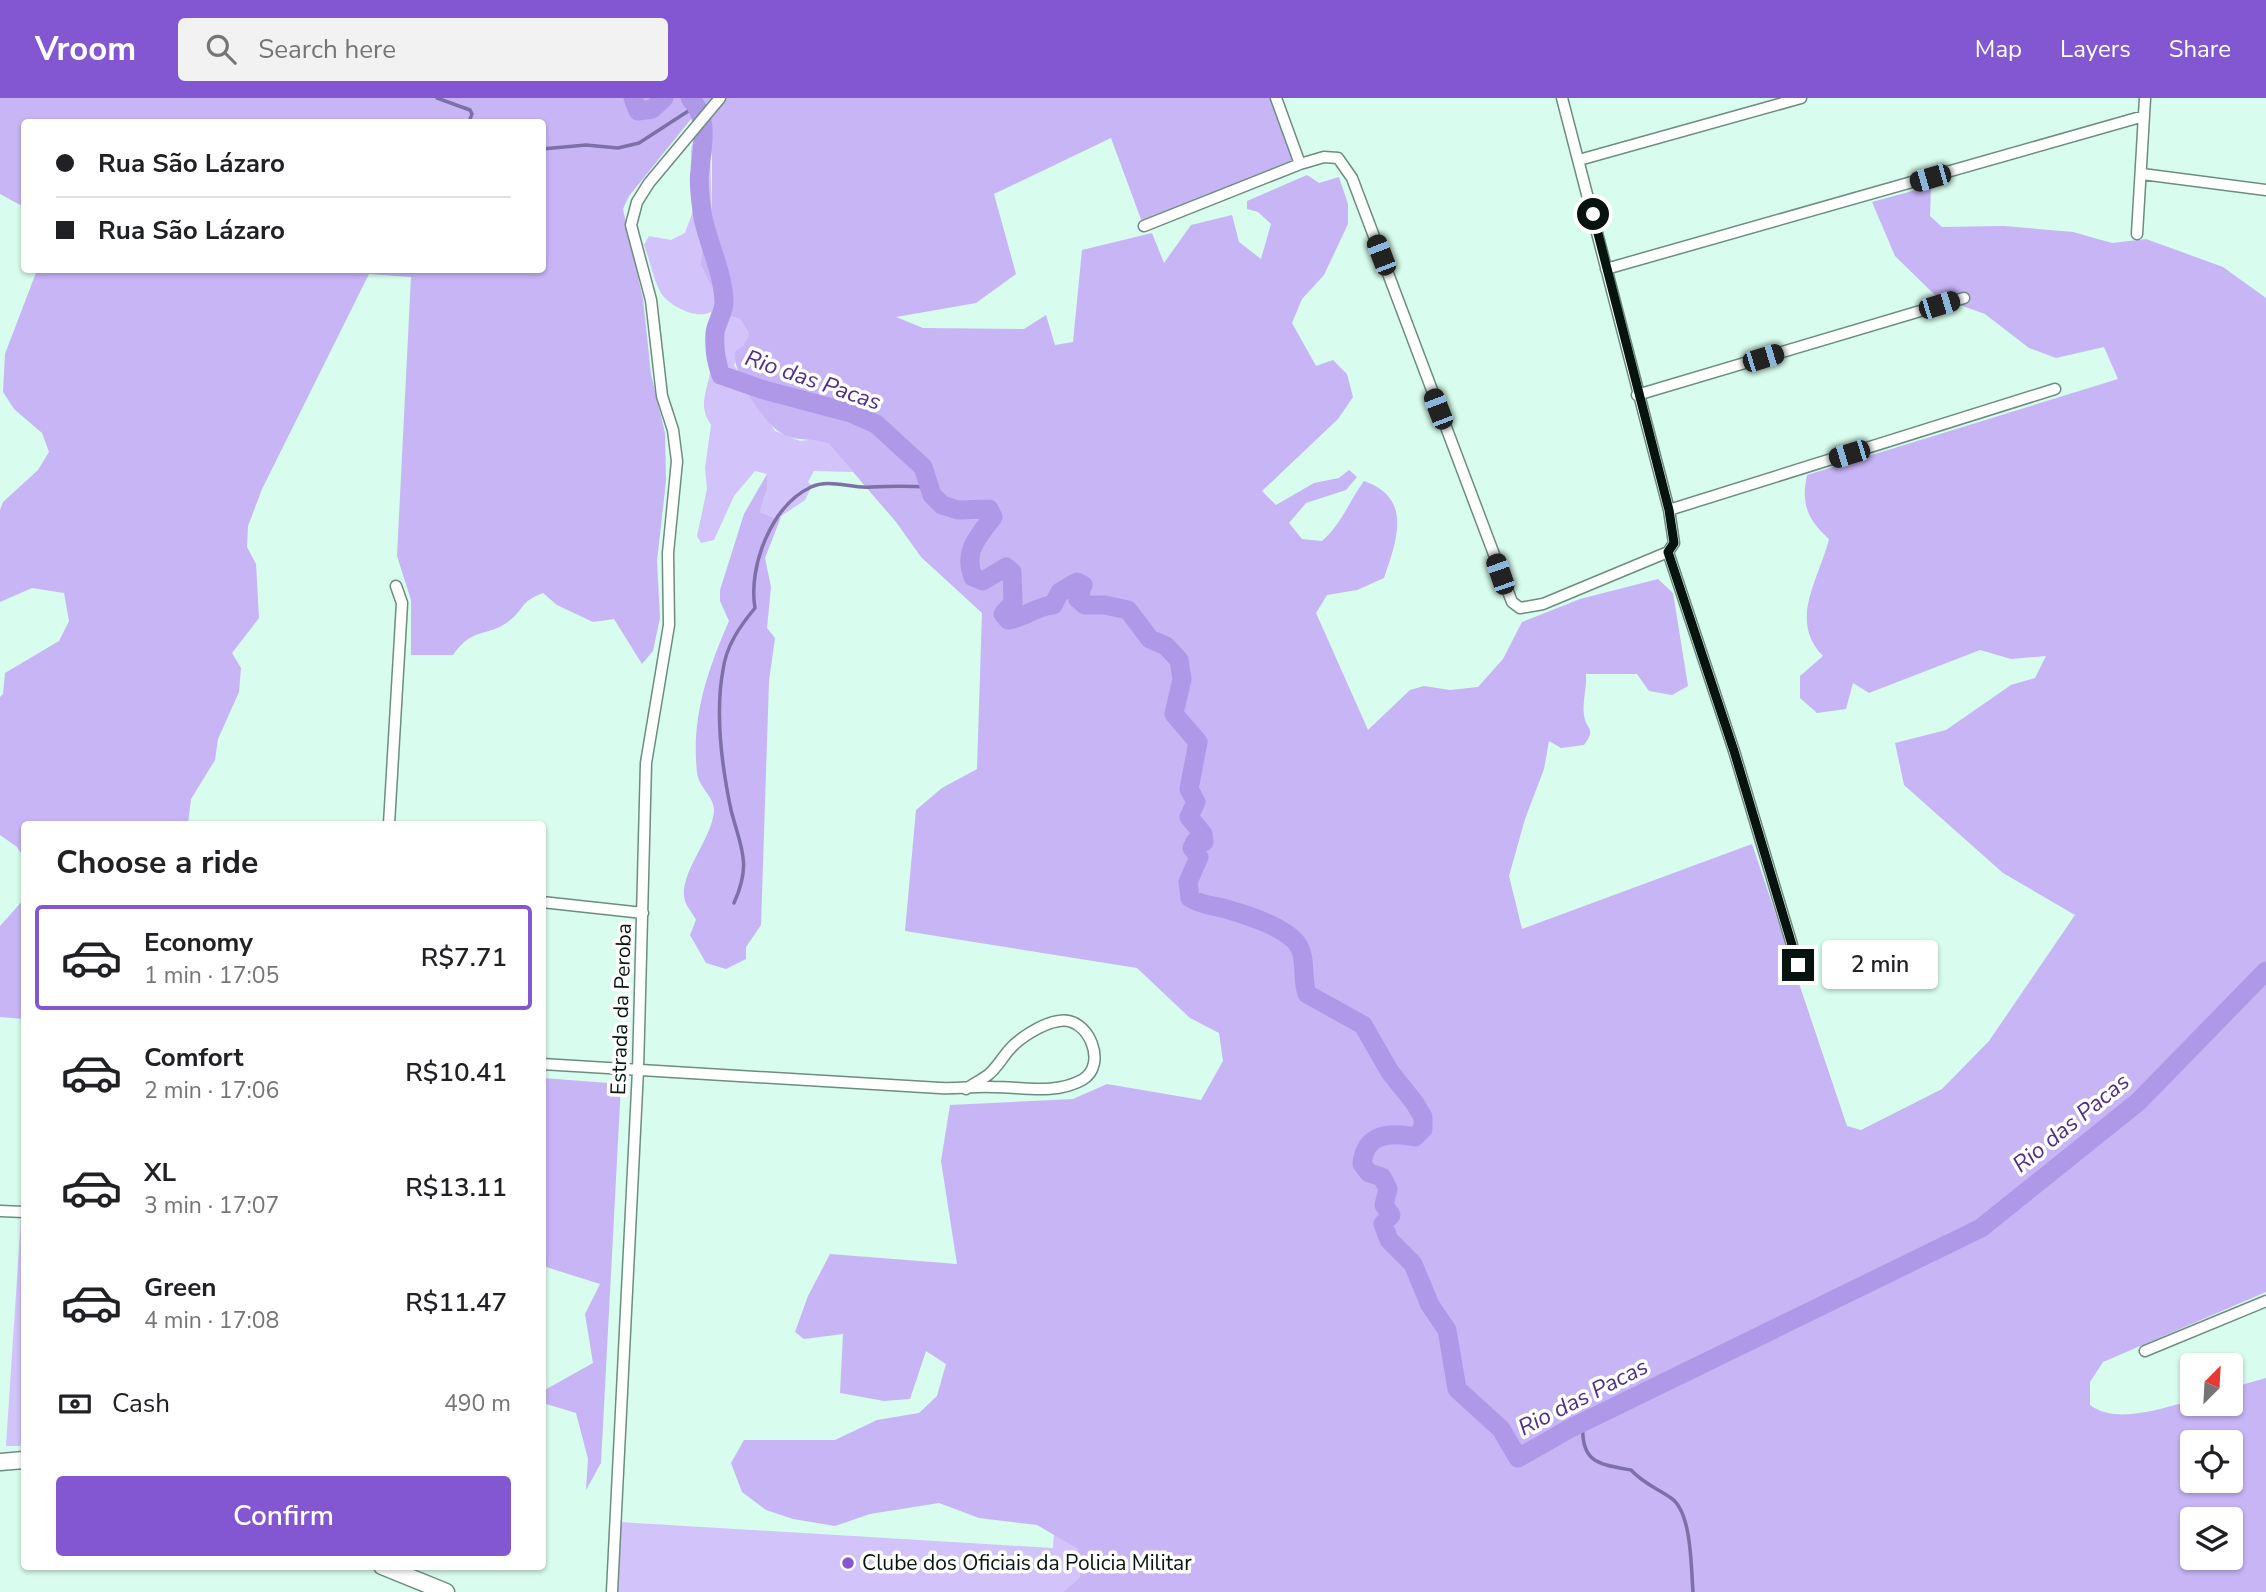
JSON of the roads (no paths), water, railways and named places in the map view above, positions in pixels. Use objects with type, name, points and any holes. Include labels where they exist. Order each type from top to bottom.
[{"type":"main road","points":[[0,1462],[21,1460]]},
{"type":"main road","points":[[392,1570],[446,1592]]},
{"type":"street","name":"Estrada da Peroba","points":[[612,1592],[638,1070],[646,763],[669,625],[668,553],[677,461],[673,430],[662,396],[651,300],[631,225],[637,202],[649,183],[720,98]]},
{"type":"street","points":[[1276,98],[1300,164]]},
{"type":"street","points":[[1144,226],[1300,164],[1324,157],[1338,158],[1352,178],[1511,602],[1520,608],[1543,604],[1668,552],[1674,543],[1669,510],[1562,98]]},
{"type":"street","points":[[1579,160],[1801,98]]},
{"type":"street","points":[[2137,234],[2145,98]]},
{"type":"street","points":[[1606,269],[2144,116]]},
{"type":"street","points":[[2142,174],[2266,190]]},
{"type":"street","points":[[1637,395],[1964,298]]},
{"type":"street","points":[[1669,510],[2054,389]]},
{"type":"street","points":[[1668,552],[1734,751],[1797,962]]},
{"type":"street","points":[[389,821],[402,603],[396,586]]},
{"type":"street","points":[[546,902],[643,913]]},
{"type":"street","points":[[546,1064],[965,1089],[991,1086],[1044,1090],[1066,1087],[1085,1078],[1093,1066],[1093,1043],[1078,1025],[1060,1020],[1038,1029],[1011,1047],[990,1073],[965,1089]]},
{"type":"street","points":[[0,1211],[21,1212]]},
{"type":"street","points":[[2145,1351],[2266,1301]]},
{"type":"waterway","points":[[437,98],[470,110],[470,119]]},
{"type":"waterway","name":"Rio das Pacas","points":[[633,98],[638,111],[652,109],[664,98]]},
{"type":"waterway","name":"Rio das Pacas","points":[[690,98],[702,124],[699,181],[701,207],[723,291],[724,306],[715,338],[721,375],[764,390],[851,413],[876,424],[923,467],[932,495],[942,505],[958,510],[989,509],[993,517],[974,545],[970,568],[973,577],[983,581],[1006,567],[1012,572],[1013,603],[1003,614],[1008,620],[1053,605],[1060,592],[1077,582],[1083,585],[1078,599],[1085,605],[1105,605],[1128,610],[1150,639],[1166,646],[1179,660],[1182,679],[1174,714],[1198,742],[1189,789],[1196,802],[1189,817],[1203,834],[1204,842],[1195,842],[1192,848],[1199,857],[1188,882],[1190,898],[1263,921],[1289,935],[1302,953],[1307,994],[1363,1025],[1390,1072],[1423,1117],[1423,1129],[1415,1137],[1388,1135],[1373,1141],[1364,1154],[1362,1164],[1369,1173],[1382,1177],[1388,1189],[1384,1205],[1391,1215],[1383,1224],[1389,1240],[1413,1264],[1430,1305],[1447,1330],[1457,1389],[1501,1429],[1518,1458],[1569,1429],[1981,1228],[2138,1102],[2266,971]]},
{"type":"waterway","points":[[546,149],[586,145],[618,148],[639,143],[696,106]]},
{"type":"waterway","points":[[734,903],[744,866],[722,758],[721,687],[730,645],[755,608],[755,574],[765,539],[784,508],[797,496],[818,484],[930,487]]},
{"type":"waterway","points":[[1583,1422],[1583,1436],[1588,1454],[1609,1466],[1631,1470],[1678,1505],[1687,1528],[1693,1592]]},
{"type":"place","name":"Clube dos Oficiais da Policia Militar","points":[[848,1563]]}]
